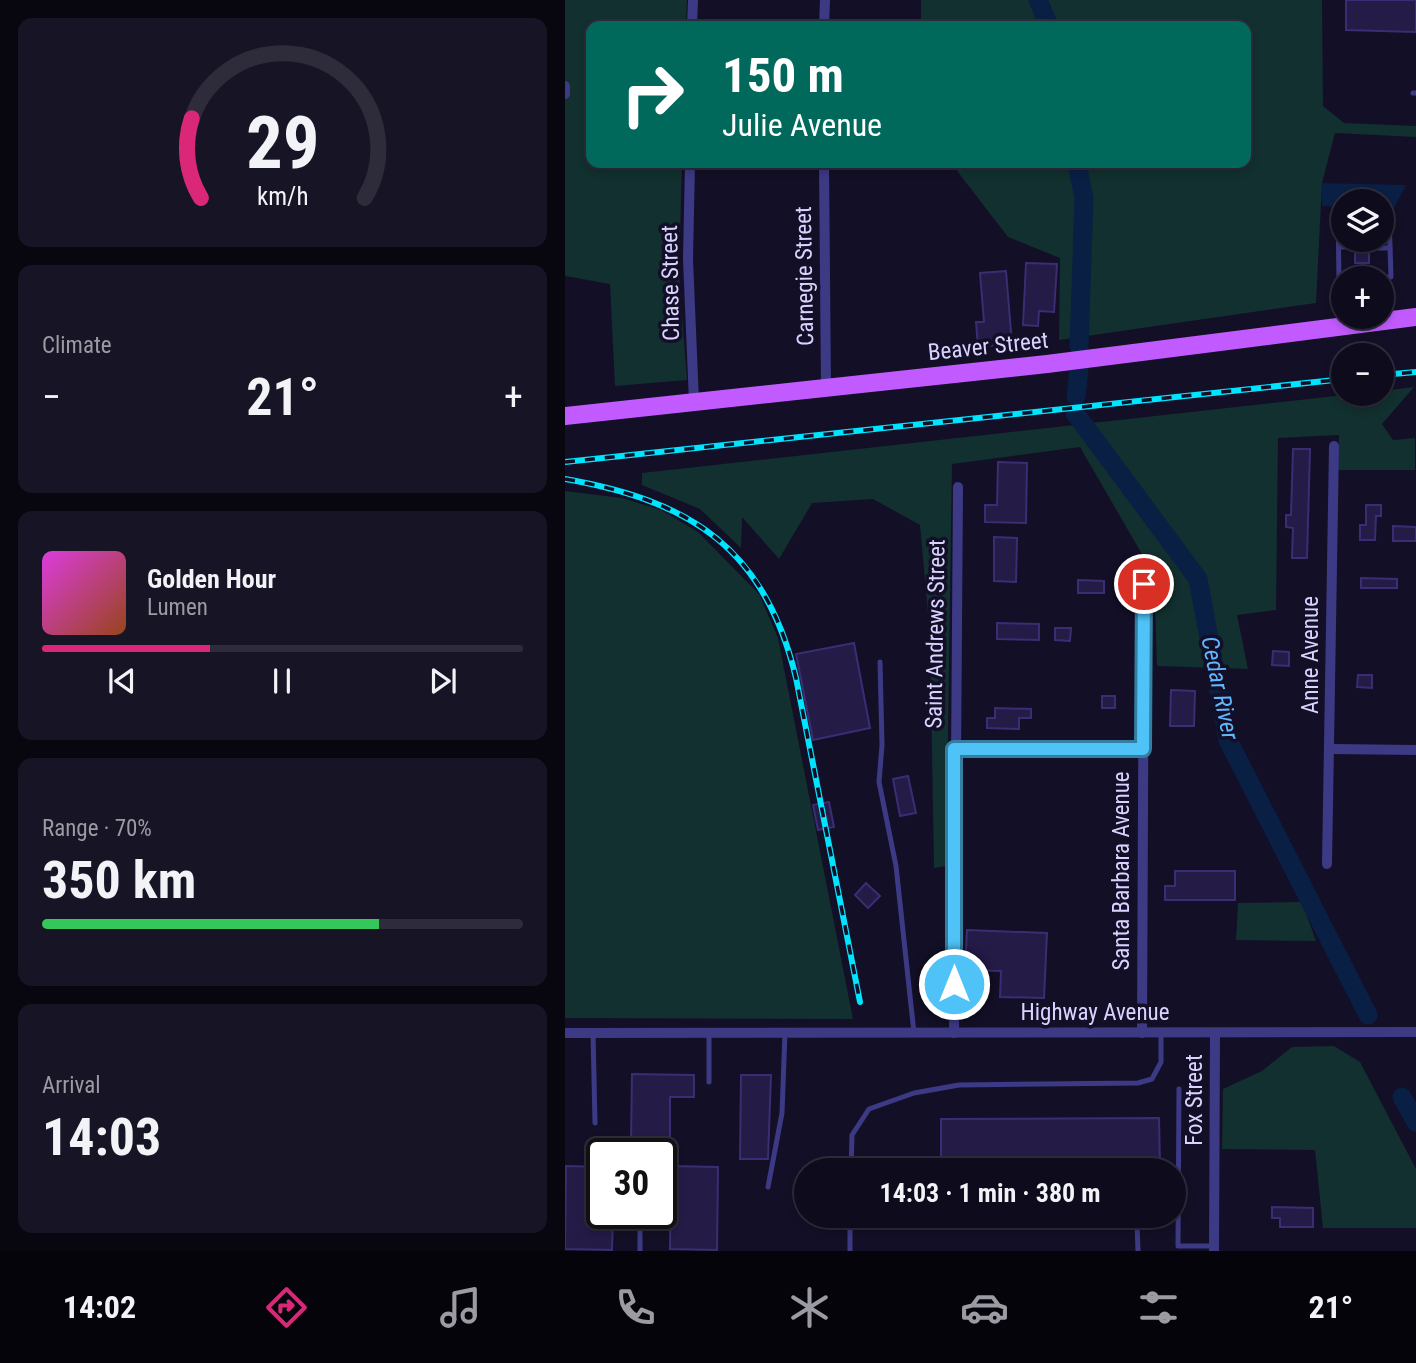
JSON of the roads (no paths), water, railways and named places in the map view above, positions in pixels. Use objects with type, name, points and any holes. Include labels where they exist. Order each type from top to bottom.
[{"type":"main road","name":"Beaver Street","points":[[1394,318],[1416,317]]},
{"type":"main road","name":"Beaver Street","points":[[565,416],[1047,365],[1331,324]]},
{"type":"street","points":[[692,21],[693,0]]},
{"type":"street","points":[[825,0],[825,21]]},
{"type":"street","points":[[565,86],[565,94]]},
{"type":"street","name":"Chase Street","points":[[690,168],[688,259],[694,402]]},
{"type":"street","name":"Carnegie Street","points":[[824,168],[826,388]]},
{"type":"street","name":"Anne Avenue","points":[[1327,864],[1334,446]]},
{"type":"street","name":"Saint Andrews Street","points":[[954,1033],[958,487]]},
{"type":"street","name":"Santa Barbara Avenue","points":[[1142,1033],[1144,584]]},
{"type":"street","points":[[954,749],[1143,749]]},
{"type":"street","points":[[1331,749],[1416,750]]},
{"type":"street","name":"Highway Avenue","points":[[565,1033],[1416,1032]]},
{"type":"street","name":"Fox Street","points":[[1214,1248],[1215,1033]]},
{"type":"lane","points":[[880,662],[882,745],[879,782],[896,866],[914,1033]]},
{"type":"lane","points":[[592,1033],[595,1123]]},
{"type":"lane","points":[[709,1033],[710,1082]]},
{"type":"lane","points":[[768,1187],[782,1113],[785,1033]]},
{"type":"lane","points":[[851,1158],[852,1135],[868,1109],[914,1093],[959,1085],[1138,1083],[1152,1079],[1161,1062],[1161,1033]]},
{"type":"lane","points":[[1179,1089],[1178,1249],[1214,1248]]},
{"type":"lane","points":[[850,1228],[850,1251]]},
{"type":"lane","points":[[1137,1228],[1138,1251]]},
{"type":"lane","points":[[640,1229],[640,1251]]},
{"type":"water","points":[[1322,183],[1406,185],[1394,208],[1394,189],[1331,189],[1331,206],[1322,206]]},
{"type":"waterway","name":"Cedar River","points":[[1038,0],[1047,21]]},
{"type":"waterway","name":"Cedar River","points":[[1078,168],[1084,198],[1079,347]]},
{"type":"waterway","name":"Cedar River","points":[[1076,396],[1079,371]]},
{"type":"waterway","name":"Cedar River","points":[[1075,413],[1198,579],[1228,740],[1368,1015]]},
{"type":"waterway","name":"Cedar River","points":[[1402,1097],[1416,1122]]},
{"type":"railway","points":[[1394,374],[1416,372]]},
{"type":"railway","points":[[565,462],[1331,380]]},
{"type":"railway","points":[[565,479],[650,501],[685,517],[716,538],[743,564],[765,595],[782,633],[796,678],[860,1002]]}]
